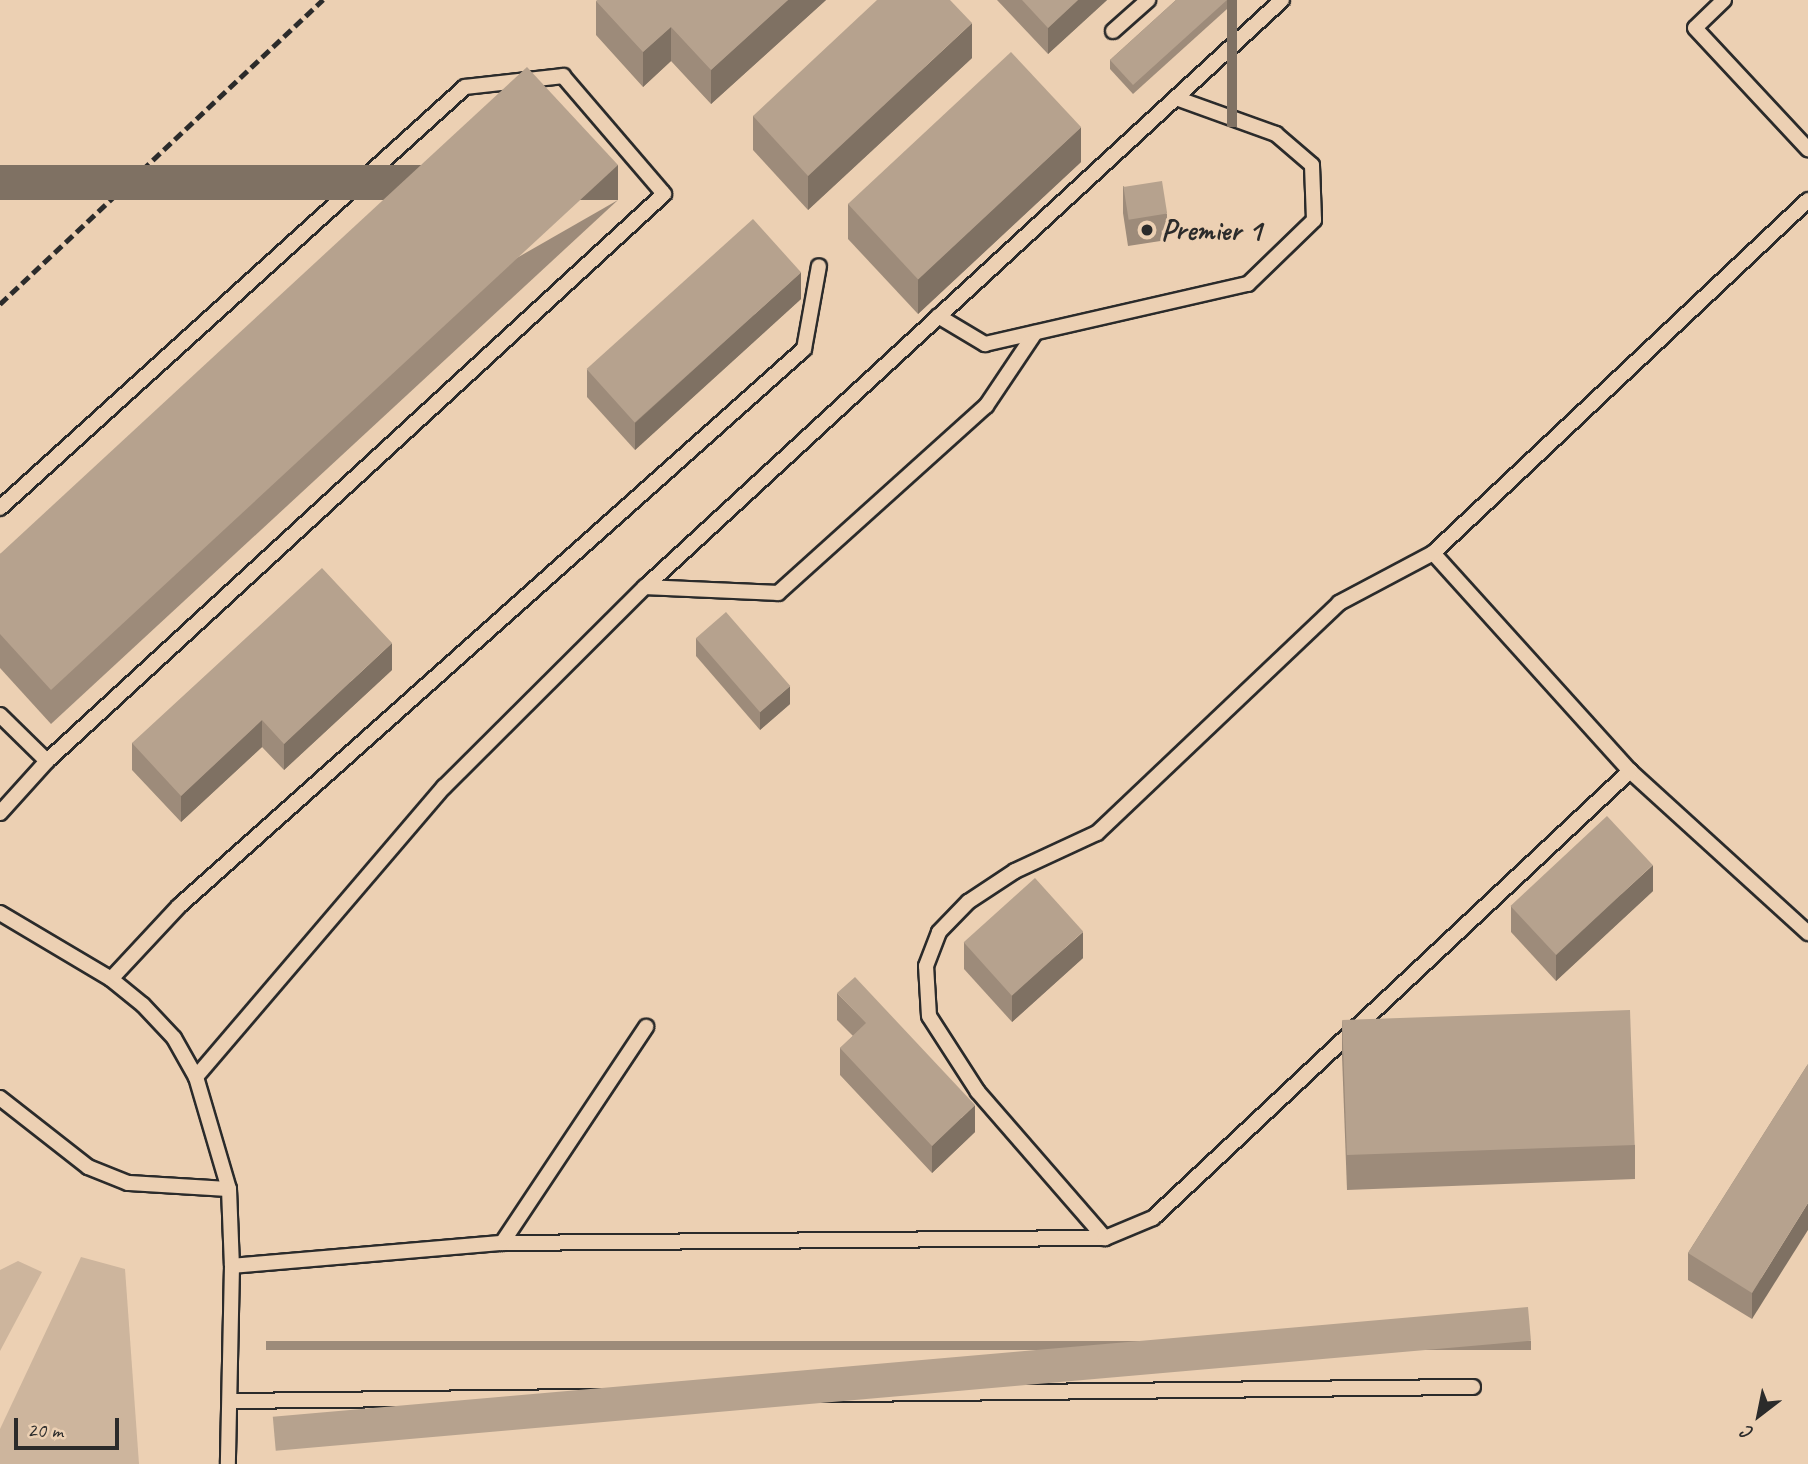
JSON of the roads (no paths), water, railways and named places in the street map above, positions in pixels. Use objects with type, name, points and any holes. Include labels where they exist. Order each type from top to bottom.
[{"type":"lane","points":[[1113,31],[1149,0]]},
{"type":"lane","points":[[196,1077],[444,787],[645,587],[1282,0]]},
{"type":"lane","points":[[1724,0],[1695,27],[1808,149]]},
{"type":"lane","points":[[0,508],[465,87],[562,76],[664,194],[47,761],[0,813]]},
{"type":"lane","points":[[938,316],[985,344],[1248,284],[1314,220],[1312,165],[1276,134],[1177,98]]},
{"type":"lane","points":[[1105,1238],[978,1092],[929,1016],[926,966],[939,932],[968,902],[1014,871],[1097,833],[1339,603],[1433,553],[1808,200]]},
{"type":"lane","points":[[111,979],[179,906],[804,349],[819,267]]},
{"type":"lane","points":[[645,587],[778,593],[986,406],[1035,333]]},
{"type":"lane","points":[[1433,553],[1630,771],[1808,933]]},
{"type":"lane","points":[[0,715],[47,761]]},
{"type":"lane","points":[[232,1266],[502,1243],[1105,1238],[1153,1218],[1630,771]]},
{"type":"lane","points":[[0,913],[111,979],[143,1005],[174,1038],[196,1077],[229,1189],[232,1266],[228,1464]]},
{"type":"lane","points":[[502,1243],[646,1027]]},
{"type":"lane","points":[[0,1098],[88,1167],[128,1183],[229,1189]]},
{"type":"lane","points":[[231,1401],[1473,1387]]},
{"type":"railway","points":[[0,304],[323,0]]},
{"type":"place","name":"Premier 1","points":[[1147,230]]}]
